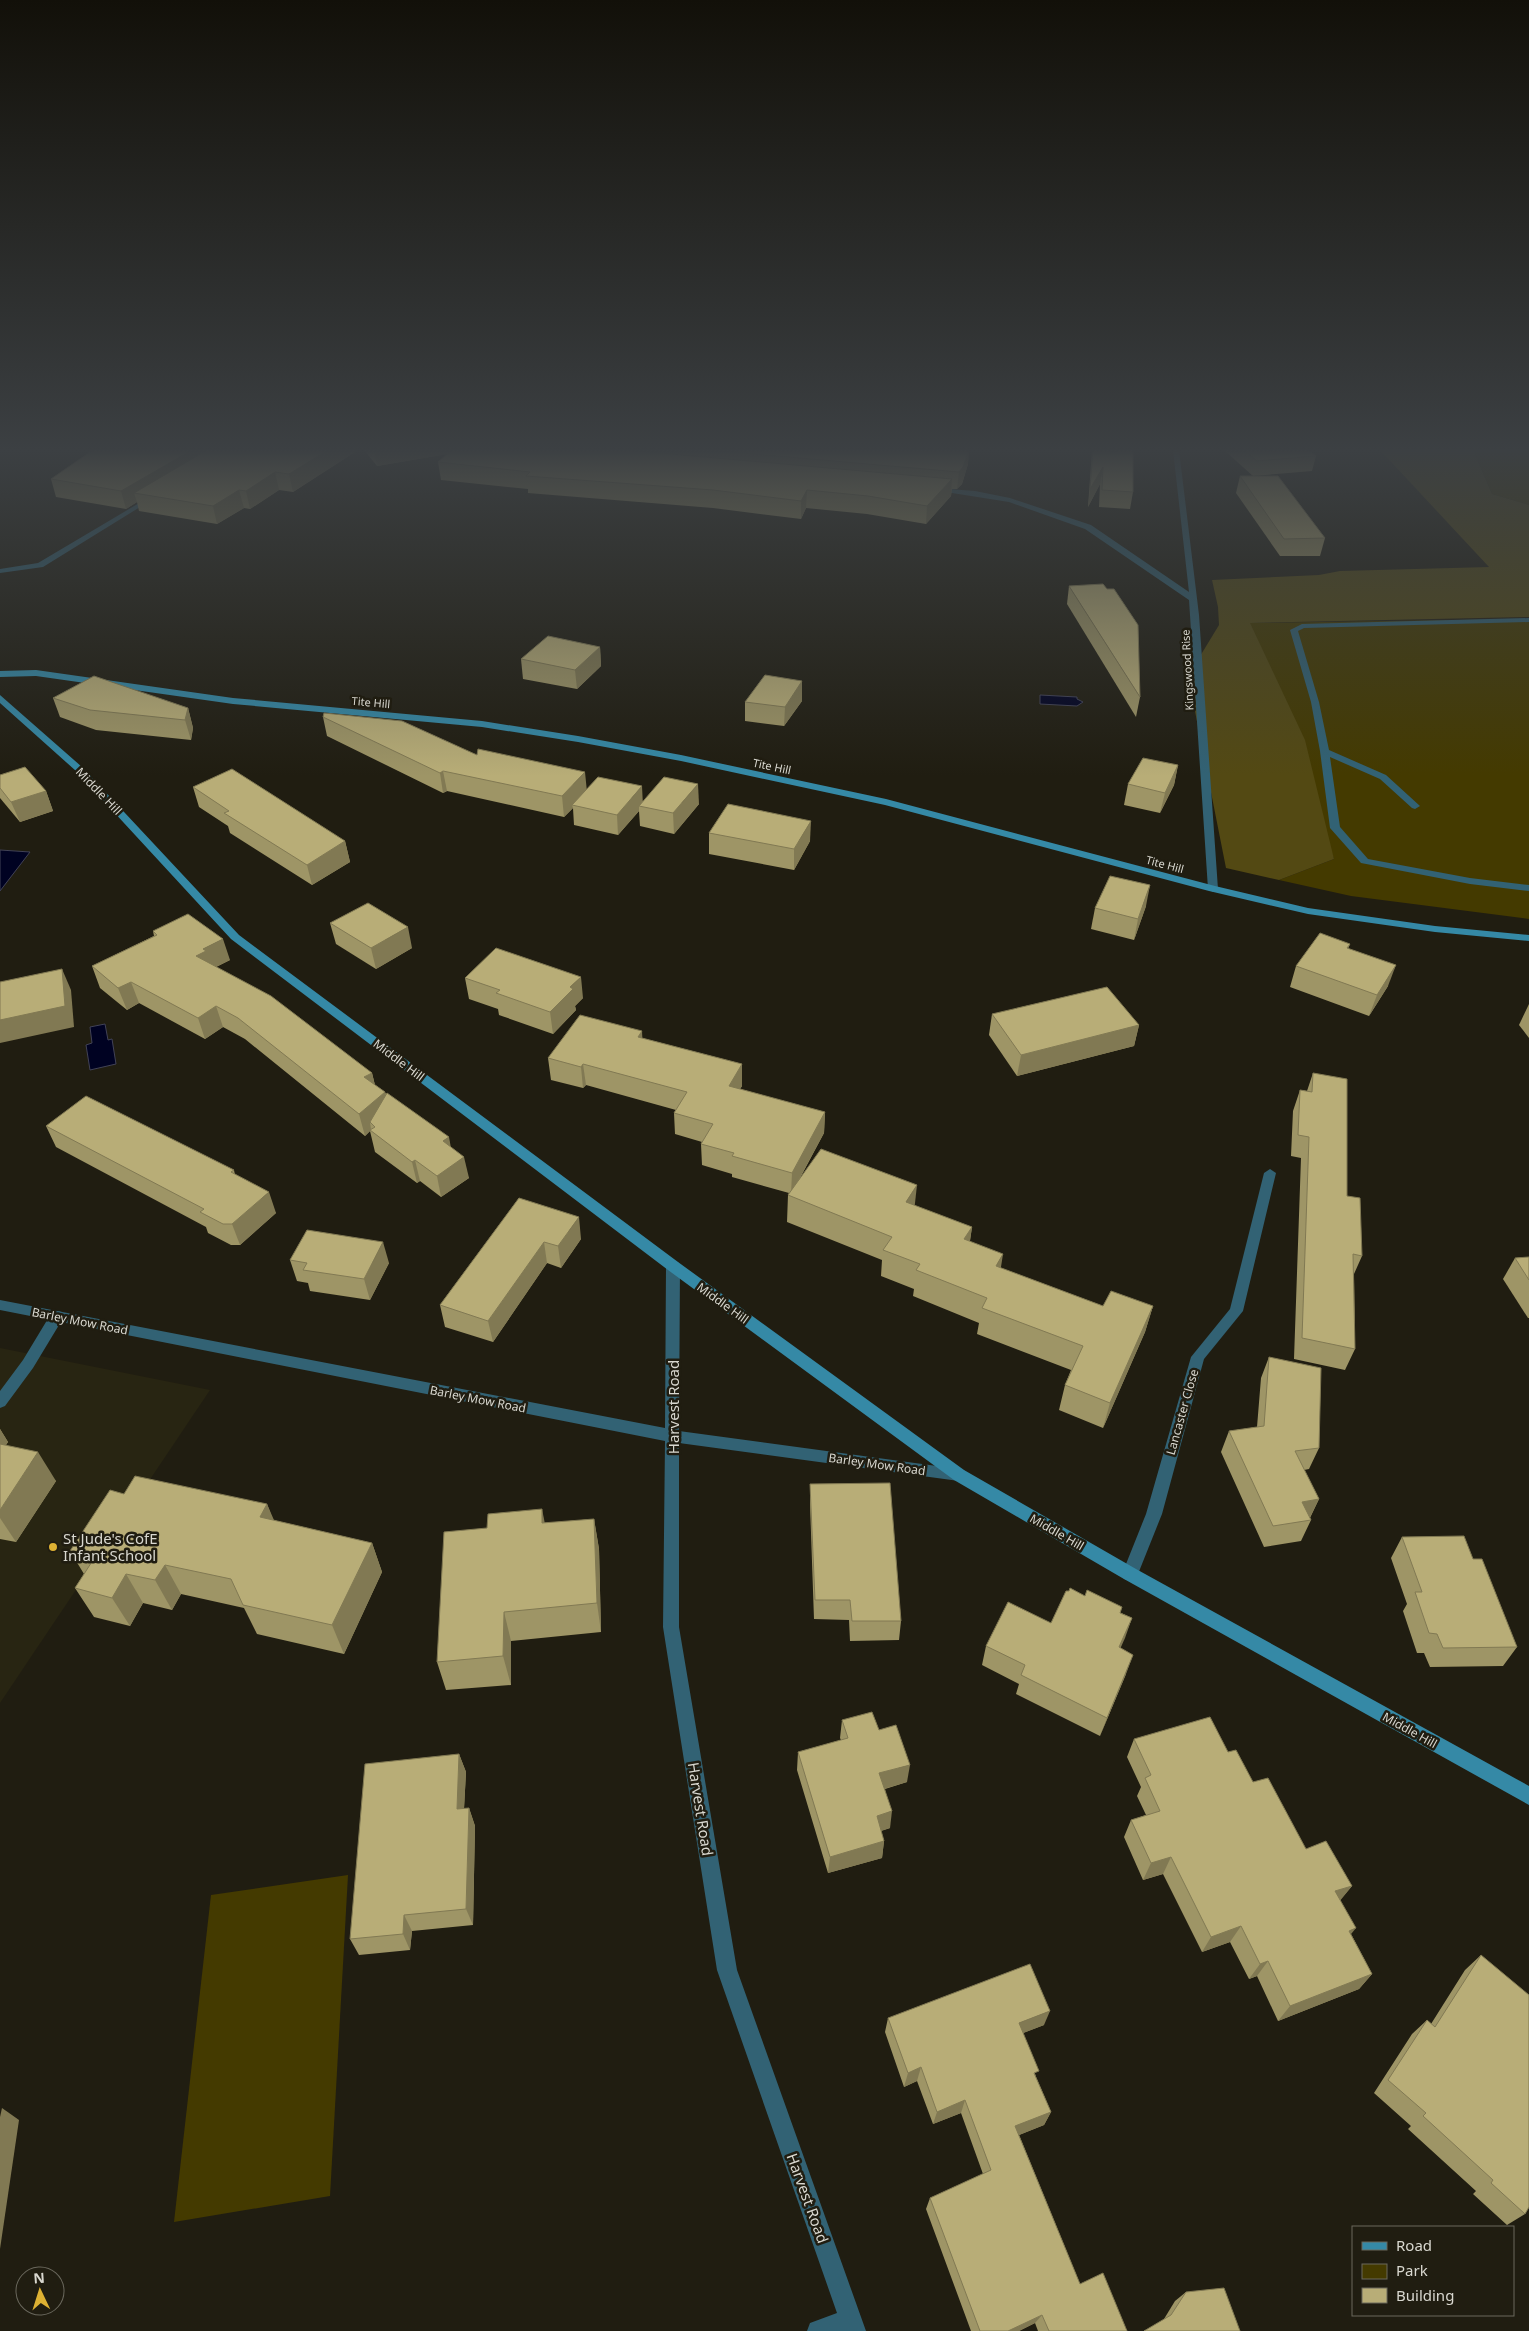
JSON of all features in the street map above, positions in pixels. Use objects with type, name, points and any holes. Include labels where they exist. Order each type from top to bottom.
[{"type":"street","points":[[0,571],[40,565],[50,559]]},
{"type":"street","points":[[1134,559],[1193,599]]},
{"type":"street","name":"Kingswood Rise","points":[[1188,559],[1193,599],[1213,889]]},
{"type":"street","points":[[1529,620],[1302,626],[1294,630],[1315,702],[1325,751],[1335,828],[1365,861],[1470,881],[1529,888]]},
{"type":"street","name":"Tite Hill","points":[[0,674],[36,673],[233,701],[482,724],[578,739],[681,758],[886,802],[1213,889],[1308,911],[1368,921],[1529,938]]},
{"type":"street","name":"Middle Hill","points":[[0,698],[79,769],[235,937],[672,1266],[959,1475],[1130,1574],[1529,1796]]},
{"type":"street","points":[[1325,751],[1382,777],[1414,806]]},
{"type":"street","name":"Lancaster Close","points":[[1130,1574],[1154,1514],[1198,1357],[1236,1311],[1270,1173]]},
{"type":"street","name":"Harvest Road","points":[[672,1266],[671,1627],[727,1970],[853,2325]]},
{"type":"street","name":"Barley Mow Road","points":[[0,1305],[673,1436],[959,1475]]},
{"type":"street","points":[[0,1402],[28,1364],[57,1316]]},
{"type":"street","points":[[818,2331],[853,2325]]},
{"type":"shaded area","points":[[1481,559],[1529,559],[1529,617],[1250,623],[1305,740],[1334,859],[1279,880],[1226,868],[1188,676],[1219,625],[1218,607],[1212,580],[1319,575],[1340,571],[1489,567]]},
{"type":"shaded area","name":"St Jude's CofE Infant School","points":[[0,1348],[210,1390],[0,1703]]},
{"type":"green space","points":[[1529,619],[1529,919],[1351,896],[1279,880],[1334,859],[1249,623]]},
{"type":"green space","points":[[348,1875],[330,2196],[174,2222],[211,1895]]},
{"type":"water","points":[[1040,695],[1077,697],[1077,699],[1083,702],[1077,706],[1040,704]]},
{"type":"water","points":[[0,850],[30,852],[0,891]]},
{"type":"water","points":[[105,1024],[108,1040],[112,1039],[116,1064],[90,1070],[86,1045],[92,1043],[90,1027]]},
{"type":"building","points":[[1103,584],[1107,589],[1114,589],[1138,625],[1140,697],[1069,586]]},
{"type":"building","points":[[548,636],[600,647],[575,670],[521,659]]},
{"type":"building","points":[[765,675],[802,681],[785,707],[745,702]]},
{"type":"building","points":[[94,676],[188,708],[185,720],[90,710],[53,698]]},
{"type":"building","points":[[324,713],[402,721],[477,755],[478,749],[585,772],[562,796],[443,771],[440,773],[323,717]]},
{"type":"building","points":[[1143,758],[1178,765],[1165,793],[1128,784]]},
{"type":"building","points":[[25,767],[46,791],[11,802],[0,788],[0,775]]},
{"type":"building","points":[[232,769],[345,841],[307,865],[224,813],[229,811],[193,787]]},
{"type":"building","points":[[598,777],[642,786],[617,815],[572,805]]},
{"type":"building","points":[[664,777],[698,784],[673,813],[639,806]]},
{"type":"building","points":[[728,804],[811,821],[794,849],[709,833]]},
{"type":"building","points":[[1110,876],[1150,885],[1138,919],[1095,908]]},
{"type":"building","points":[[368,903],[408,927],[371,948],[330,923]]},
{"type":"building","points":[[188,914],[223,939],[203,949],[206,951],[196,956],[271,996],[372,1073],[364,1077],[385,1092],[359,1114],[238,1018],[216,1006],[198,1018],[131,982],[118,988],[92,966],[157,935],[153,931]]},
{"type":"building","points":[[1320,933],[1350,944],[1347,948],[1396,965],[1377,995],[1296,966]]},
{"type":"building","points":[[496,948],[581,977],[570,987],[573,989],[550,1012],[496,993],[500,990],[465,978]]},
{"type":"building","points":[[62,969],[65,1006],[0,1020],[0,982]]},
{"type":"building","points":[[1107,987],[1139,1025],[1021,1055],[992,1014]]},
{"type":"building","points":[[580,1015],[642,1031],[638,1037],[742,1064],[729,1086],[825,1112],[792,1173],[732,1156],[734,1153],[701,1144],[713,1124],[674,1113],[687,1092],[583,1064],[581,1067],[548,1058]]},
{"type":"building","points":[[1313,1073],[1347,1079],[1347,1196],[1360,1198],[1362,1256],[1353,1254],[1355,1349],[1302,1338],[1309,1137],[1298,1135],[1300,1090],[1312,1092]]},
{"type":"building","points":[[387,1093],[449,1137],[443,1141],[464,1157],[437,1176],[415,1160],[412,1162],[370,1130],[375,1127],[370,1122]]},
{"type":"building","points":[[86,1096],[234,1170],[231,1172],[269,1192],[232,1224],[223,1224],[200,1212],[204,1209],[46,1126]]},
{"type":"building","points":[[821,1149],[917,1185],[906,1202],[972,1227],[964,1239],[1003,1254],[996,1266],[1103,1306],[1111,1291],[1153,1306],[1110,1403],[1065,1385],[1083,1346],[982,1308],[987,1298],[916,1270],[920,1264],[883,1250],[892,1237],[788,1195]]},
{"type":"building","points":[[519,1198],[579,1217],[558,1246],[544,1242],[488,1321],[440,1305]]},
{"type":"building","points":[[307,1230],[383,1242],[364,1279],[303,1270],[307,1263],[290,1260]]},
{"type":"building","points":[[1529,1257],[1529,1280],[1515,1258]]},
{"type":"building","points":[[1269,1357],[1321,1368],[1319,1448],[1295,1451],[1319,1499],[1302,1502],[1311,1520],[1273,1526],[1229,1431],[1264,1426]]},
{"type":"building","points":[[0,1444],[38,1452],[0,1510]]},
{"type":"building","points":[[135,1476],[267,1504],[260,1517],[372,1543],[332,1625],[243,1605],[231,1579],[165,1565],[155,1580],[126,1574],[112,1598],[75,1588],[95,1557],[70,1551],[110,1490],[124,1494]]},
{"type":"building","points":[[890,1483],[901,1621],[852,1621],[850,1600],[815,1600],[810,1484]]},
{"type":"building","points":[[542,1509],[542,1523],[594,1519],[597,1603],[504,1612],[503,1656],[437,1662],[444,1532],[487,1528],[488,1514]]},
{"type":"building","points":[[1464,1536],[1473,1559],[1482,1559],[1517,1647],[1443,1648],[1437,1634],[1429,1633],[1415,1592],[1422,1592],[1402,1537]]},
{"type":"building","points":[[1070,1588],[1085,1596],[1087,1590],[1122,1607],[1120,1613],[1132,1618],[1119,1647],[1133,1655],[1107,1718],[1021,1675],[1025,1665],[986,1646],[1008,1602],[1051,1623],[1066,1591],[1069,1591]]},
{"type":"building","points":[[872,1712],[879,1730],[896,1725],[910,1765],[879,1773],[892,1811],[877,1816],[884,1841],[830,1857],[798,1752],[848,1738],[842,1720]]},
{"type":"building","points":[[1210,1717],[1228,1752],[1236,1750],[1253,1782],[1268,1778],[1306,1849],[1326,1841],[1352,1886],[1335,1891],[1356,1928],[1349,1931],[1372,1974],[1290,2006],[1268,1961],[1260,1964],[1241,1926],[1211,1937],[1171,1857],[1151,1863],[1131,1820],[1160,1811],[1145,1778],[1151,1775],[1134,1739]]},
{"type":"building","points":[[459,1754],[457,1809],[469,1808],[466,1909],[404,1915],[403,1934],[350,1939],[365,1764]]},
{"type":"building","points":[[1481,1955],[1529,1995],[1529,2207],[1525,2214],[1491,2183],[1493,2180],[1423,2116],[1426,2113],[1388,2080],[1427,2020],[1435,2027]]},
{"type":"building","points":[[1030,1964],[1050,2011],[1019,2023],[1039,2071],[1034,2073],[1051,2112],[1015,2126],[1080,2284],[1103,2273],[1127,2331],[1049,2331],[1042,2315],[1008,2331],[980,2331],[930,2198],[991,2170],[965,2100],[937,2112],[921,2067],[908,2073],[888,2018]]},
{"type":"building","points":[[1224,2288],[1240,2331],[1144,2331],[1171,2315],[1186,2292]]},
{"type":"place","name":"St Jude's CofE Infant School","points":[[53,1547]]}]
